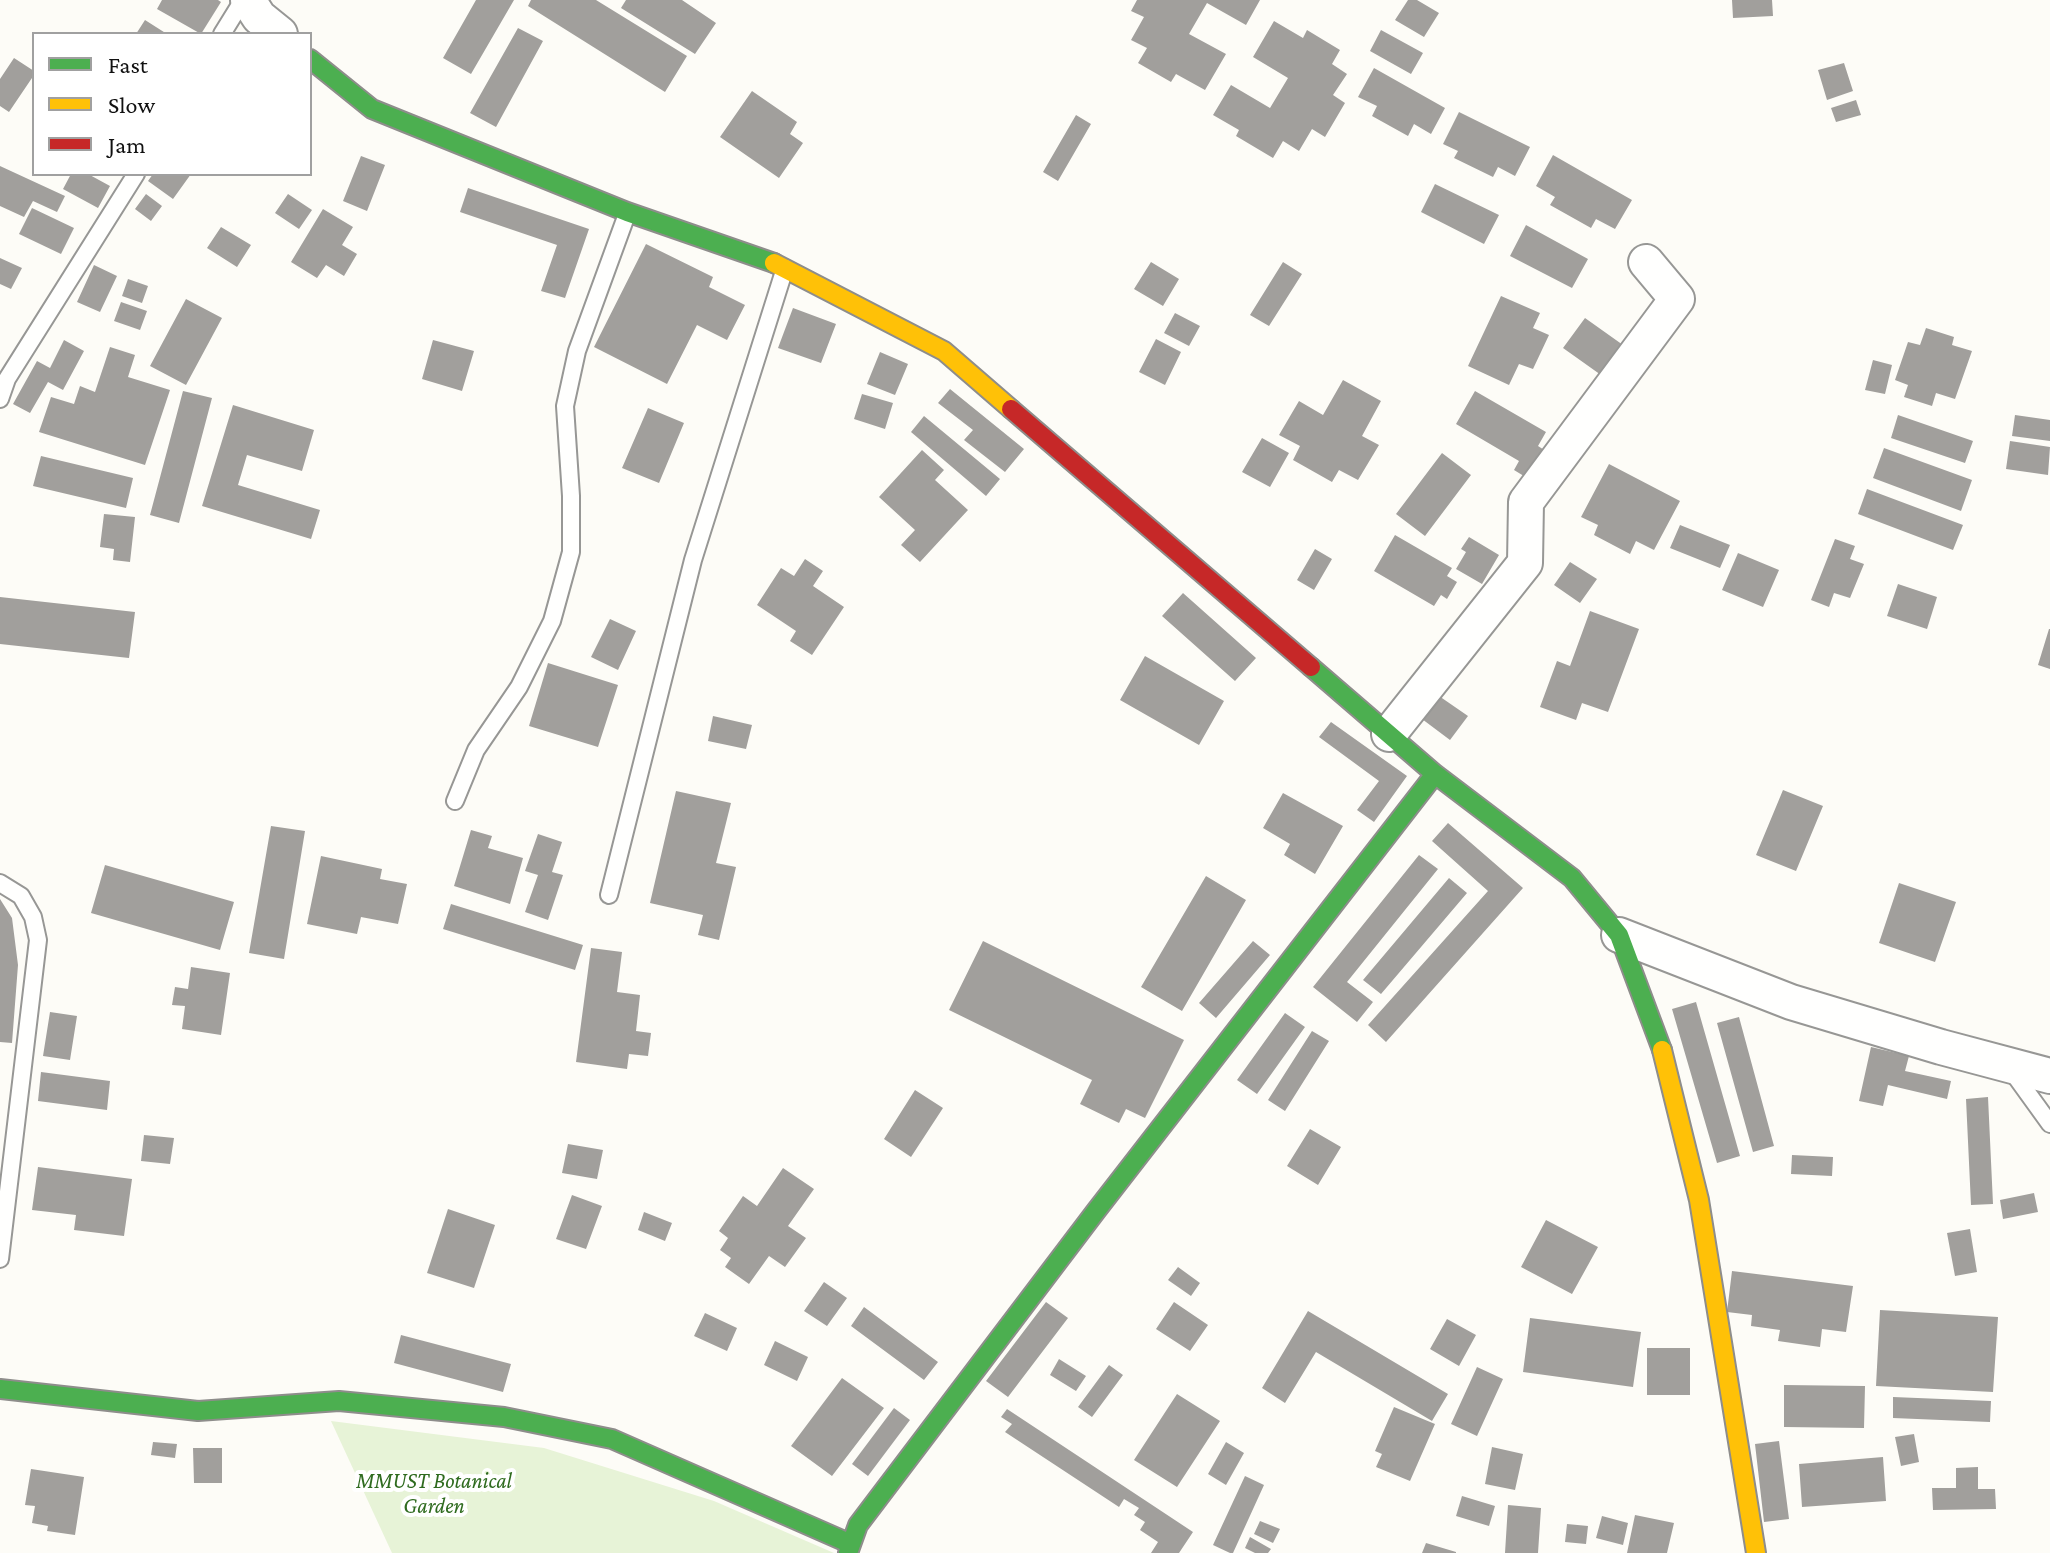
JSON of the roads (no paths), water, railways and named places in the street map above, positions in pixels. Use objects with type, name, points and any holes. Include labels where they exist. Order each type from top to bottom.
[{"type":"street","points":[[246,0],[259,17],[278,32]]},
{"type":"street","points":[[312,61],[372,109],[627,212],[785,267],[944,351],[1435,774],[1572,878],[1619,935],[1660,1040],[1699,1200],[1756,1553]]},
{"type":"street","points":[[1389,734],[1525,563],[1526,502],[1677,299],[1646,262]]},
{"type":"street","points":[[0,1389],[198,1411],[339,1401],[504,1417],[612,1439],[850,1549],[858,1525],[905,1462],[1435,774]]},
{"type":"street","points":[[1619,935],[1791,1002],[2050,1076]]},
{"type":"lane","points":[[223,32],[246,0]]},
{"type":"lane","points":[[0,399],[7,379],[135,176]]},
{"type":"lane","points":[[455,801],[476,750],[519,687],[552,621],[571,552],[565,406],[577,351],[627,212]]},
{"type":"lane","points":[[609,895],[693,560],[785,267]]},
{"type":"lane","points":[[0,883],[21,896],[33,917],[38,940],[0,1259]]},
{"type":"lane","points":[[2007,1064],[2050,1124]]},
{"type":"park label","name":"MMUST Botanical Garden","points":[[434,1494]]}]
